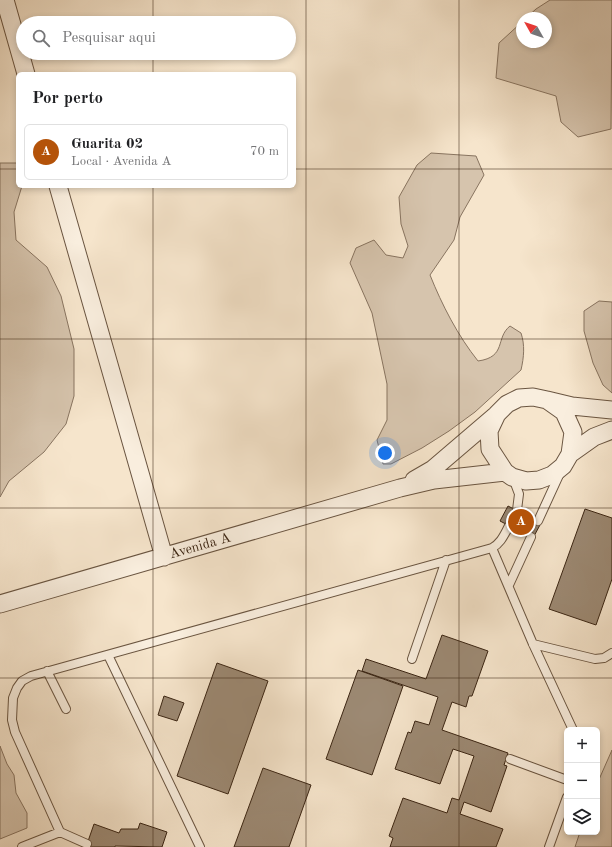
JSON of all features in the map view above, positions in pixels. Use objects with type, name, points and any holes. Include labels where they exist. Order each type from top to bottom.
[{"type":"street","points":[[5,0],[16,39]]},
{"type":"street","points":[[22,60],[25,72]]},
{"type":"street","points":[[59,188],[164,557]]},
{"type":"street","points":[[400,488],[433,469],[507,404],[519,398],[533,397],[572,406],[612,410]]},
{"type":"street","points":[[547,400],[564,412],[573,432],[567,460]]},
{"type":"street","points":[[497,414],[489,431],[490,449],[509,474]]},
{"type":"street","points":[[400,488],[434,480],[509,474],[526,481],[539,480],[552,475],[594,437],[612,430]]},
{"type":"street","name":"Avenida A","points":[[0,604],[400,488]]},
{"type":"lane","points":[[538,521],[567,460]]},
{"type":"lane","points":[[509,474],[519,494],[516,510]]},
{"type":"lane","points":[[87,844],[60,832],[15,732],[12,720],[12,707],[17,688],[22,681],[31,676],[47,671],[492,548],[498,545],[502,540],[509,526]]},
{"type":"lane","points":[[509,585],[531,537]]},
{"type":"lane","points":[[492,548],[533,644],[572,727]]},
{"type":"lane","points":[[412,659],[446,560]]},
{"type":"lane","points":[[533,644],[595,659],[604,658],[612,653]]},
{"type":"lane","points":[[108,655],[200,847]]},
{"type":"lane","points":[[47,671],[66,709]]},
{"type":"lane","points":[[510,759],[564,779]]},
{"type":"lane","points":[[549,847],[566,799]]},
{"type":"lane","points":[[22,847],[60,832]]},
{"type":"shaded area","points":[[550,0],[612,0],[611,129],[578,137],[561,122],[556,96],[496,78],[499,43],[516,27],[516,48],[552,48],[552,12],[533,12]]},
{"type":"shaded area","points":[[431,153],[476,156],[484,175],[460,217],[454,240],[430,275],[445,309],[457,331],[478,361],[493,356],[510,326],[521,333],[524,347],[523,360],[521,370],[475,412],[422,448],[391,464],[383,464],[377,440],[387,420],[387,384],[372,313],[350,263],[356,248],[374,240],[386,255],[403,258],[408,246],[401,224],[399,197],[417,165]]},
{"type":"shaded area","points":[[0,163],[16,163],[16,188],[21,188],[14,212],[16,240],[47,267],[61,296],[74,349],[74,396],[66,424],[44,452],[9,481],[0,497]]},
{"type":"shaded area","points":[[599,301],[612,302],[612,393],[603,385],[593,363],[584,331],[584,311]]},
{"type":"shaded area","points":[[0,746],[7,764],[14,775],[16,793],[27,813],[27,828],[0,839]]},
{"type":"shaded area","points":[[612,750],[612,847],[575,847],[579,835],[600,835],[600,777]]},
{"type":"building","points":[[508,506],[541,523],[533,538],[500,521]]},
{"type":"building","points":[[585,509],[612,518],[612,579],[596,625],[549,609]]},
{"type":"building","points":[[442,635],[488,651],[472,696],[469,696],[466,707],[452,702],[442,730],[508,753],[504,765],[507,766],[491,812],[464,802],[460,814],[503,829],[496,847],[390,847],[393,838],[389,836],[403,798],[447,813],[452,798],[459,800],[474,756],[453,749],[440,784],[395,769],[408,732],[411,733],[415,721],[429,725],[438,697],[362,671],[366,659],[426,679]]},
{"type":"building","points":[[217,663],[268,681],[228,794],[177,776]]},
{"type":"building","points":[[358,670],[403,686],[372,775],[326,759]]},
{"type":"building","points":[[164,696],[184,703],[177,721],[158,715]]},
{"type":"building","points":[[263,768],[311,785],[289,847],[234,847]]},
{"type":"building","points":[[140,823],[167,832],[162,847],[86,847],[94,824],[119,833],[121,829],[138,829]]},
{"type":"place","name":"Guarita 02","points":[[521,522]]}]
